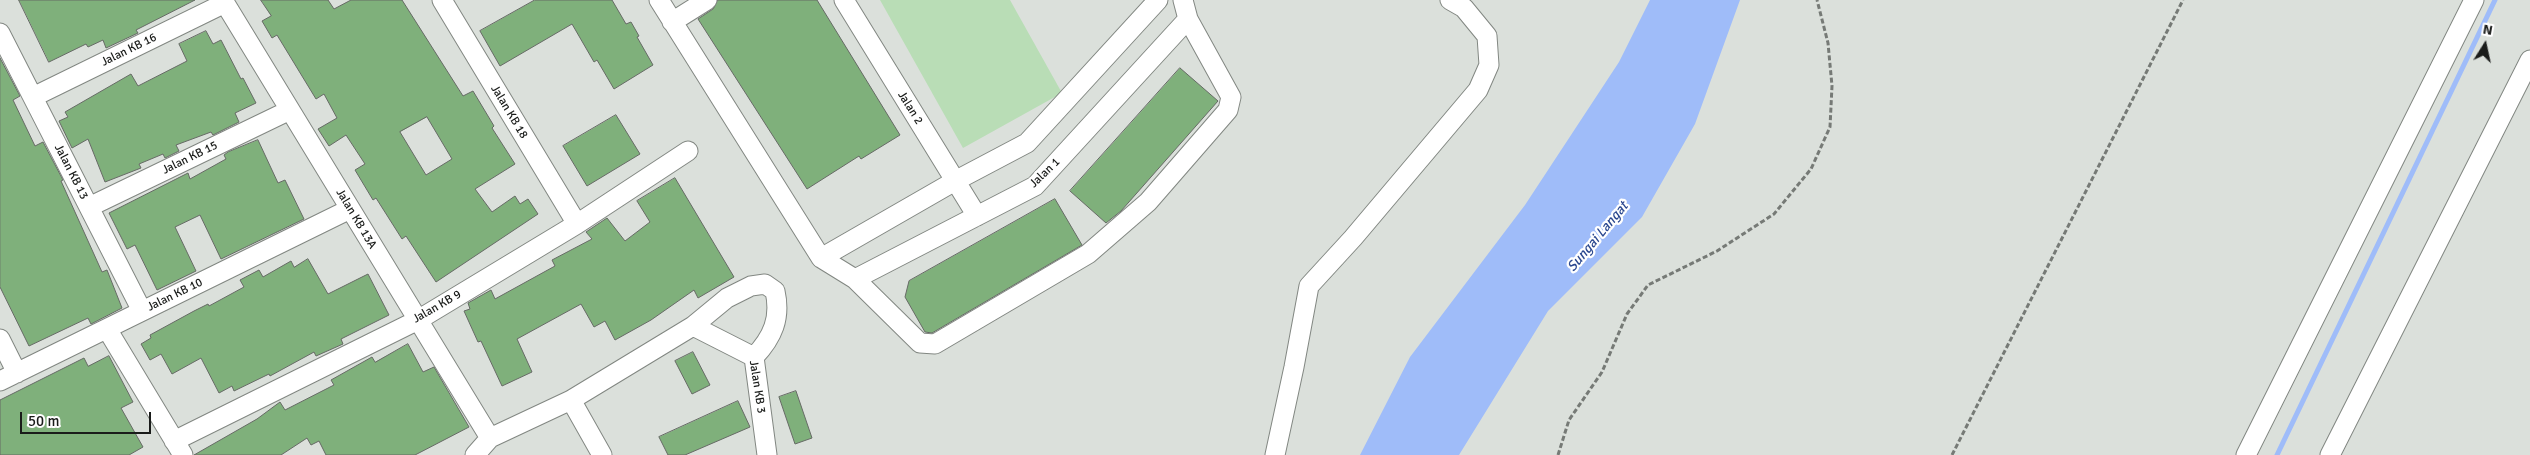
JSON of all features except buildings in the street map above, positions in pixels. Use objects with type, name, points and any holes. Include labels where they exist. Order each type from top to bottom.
[{"type":"street","name":"Jalan KB 18","points":[[442,0],[577,224]]},
{"type":"street","points":[[659,0],[821,258],[855,279],[920,343],[926,345],[935,344],[1088,254],[1148,202],[1231,104],[1231,97],[1188,19],[1183,0]]},
{"type":"street","points":[[672,22],[707,0]]},
{"type":"street","name":"Jalan 2","points":[[844,0],[977,216]]},
{"type":"street","points":[[821,258],[955,180],[1027,143],[1158,0]]},
{"type":"street","points":[[1275,455],[1309,286],[1353,238],[1478,90],[1489,65],[1487,36],[1464,8],[1450,0]]},
{"type":"street","points":[[2246,455],[2474,0]]},
{"type":"street","name":"Jalan KB 16","points":[[33,98],[224,1]]},
{"type":"street","name":"Jalan KB 13A","points":[[224,1],[490,438]]},
{"type":"street","name":"Jalan 1","points":[[855,279],[1035,186],[1188,19]]},
{"type":"street","name":"Jalan KB 13","points":[[0,33],[142,311]]},
{"type":"street","points":[[2330,455],[2530,60]]},
{"type":"street","name":"Jalan KB 15","points":[[89,207],[290,110]]},
{"type":"street","name":"Jalan KB 9","points":[[178,448],[418,320],[577,224],[688,151]]},
{"type":"street","name":"Jalan KB 10","points":[[0,381],[350,209]]},
{"type":"street","points":[[476,455],[490,438],[571,400],[693,326],[727,298],[751,286],[765,284],[775,291],[778,304],[775,323],[768,342],[754,356]]},
{"type":"street","name":"Jalan KB 3","points":[[693,326],[754,356],[768,455]]},
{"type":"street","points":[[106,329],[178,448]]},
{"type":"street","points":[[0,339],[17,373]]},
{"type":"street","points":[[571,400],[602,455]]},
{"type":"path","points":[[1558,455],[1569,420],[1602,372],[1628,314],[1648,285],[1717,252],[1774,214],[1811,168],[1830,128],[1832,86],[1828,43],[1817,0]]},
{"type":"path","points":[[1952,455],[2183,0]]},
{"type":"green space","points":[[880,0],[1010,0],[1062,93],[963,148]]},
{"type":"water","name":"Sungai Langat","points":[[1650,0],[1740,0],[1695,124],[1642,217],[1548,311],[1459,455],[1360,455],[1410,357],[1525,205],[1619,62]]},
{"type":"waterway","points":[[2277,455],[2495,0]]}]
